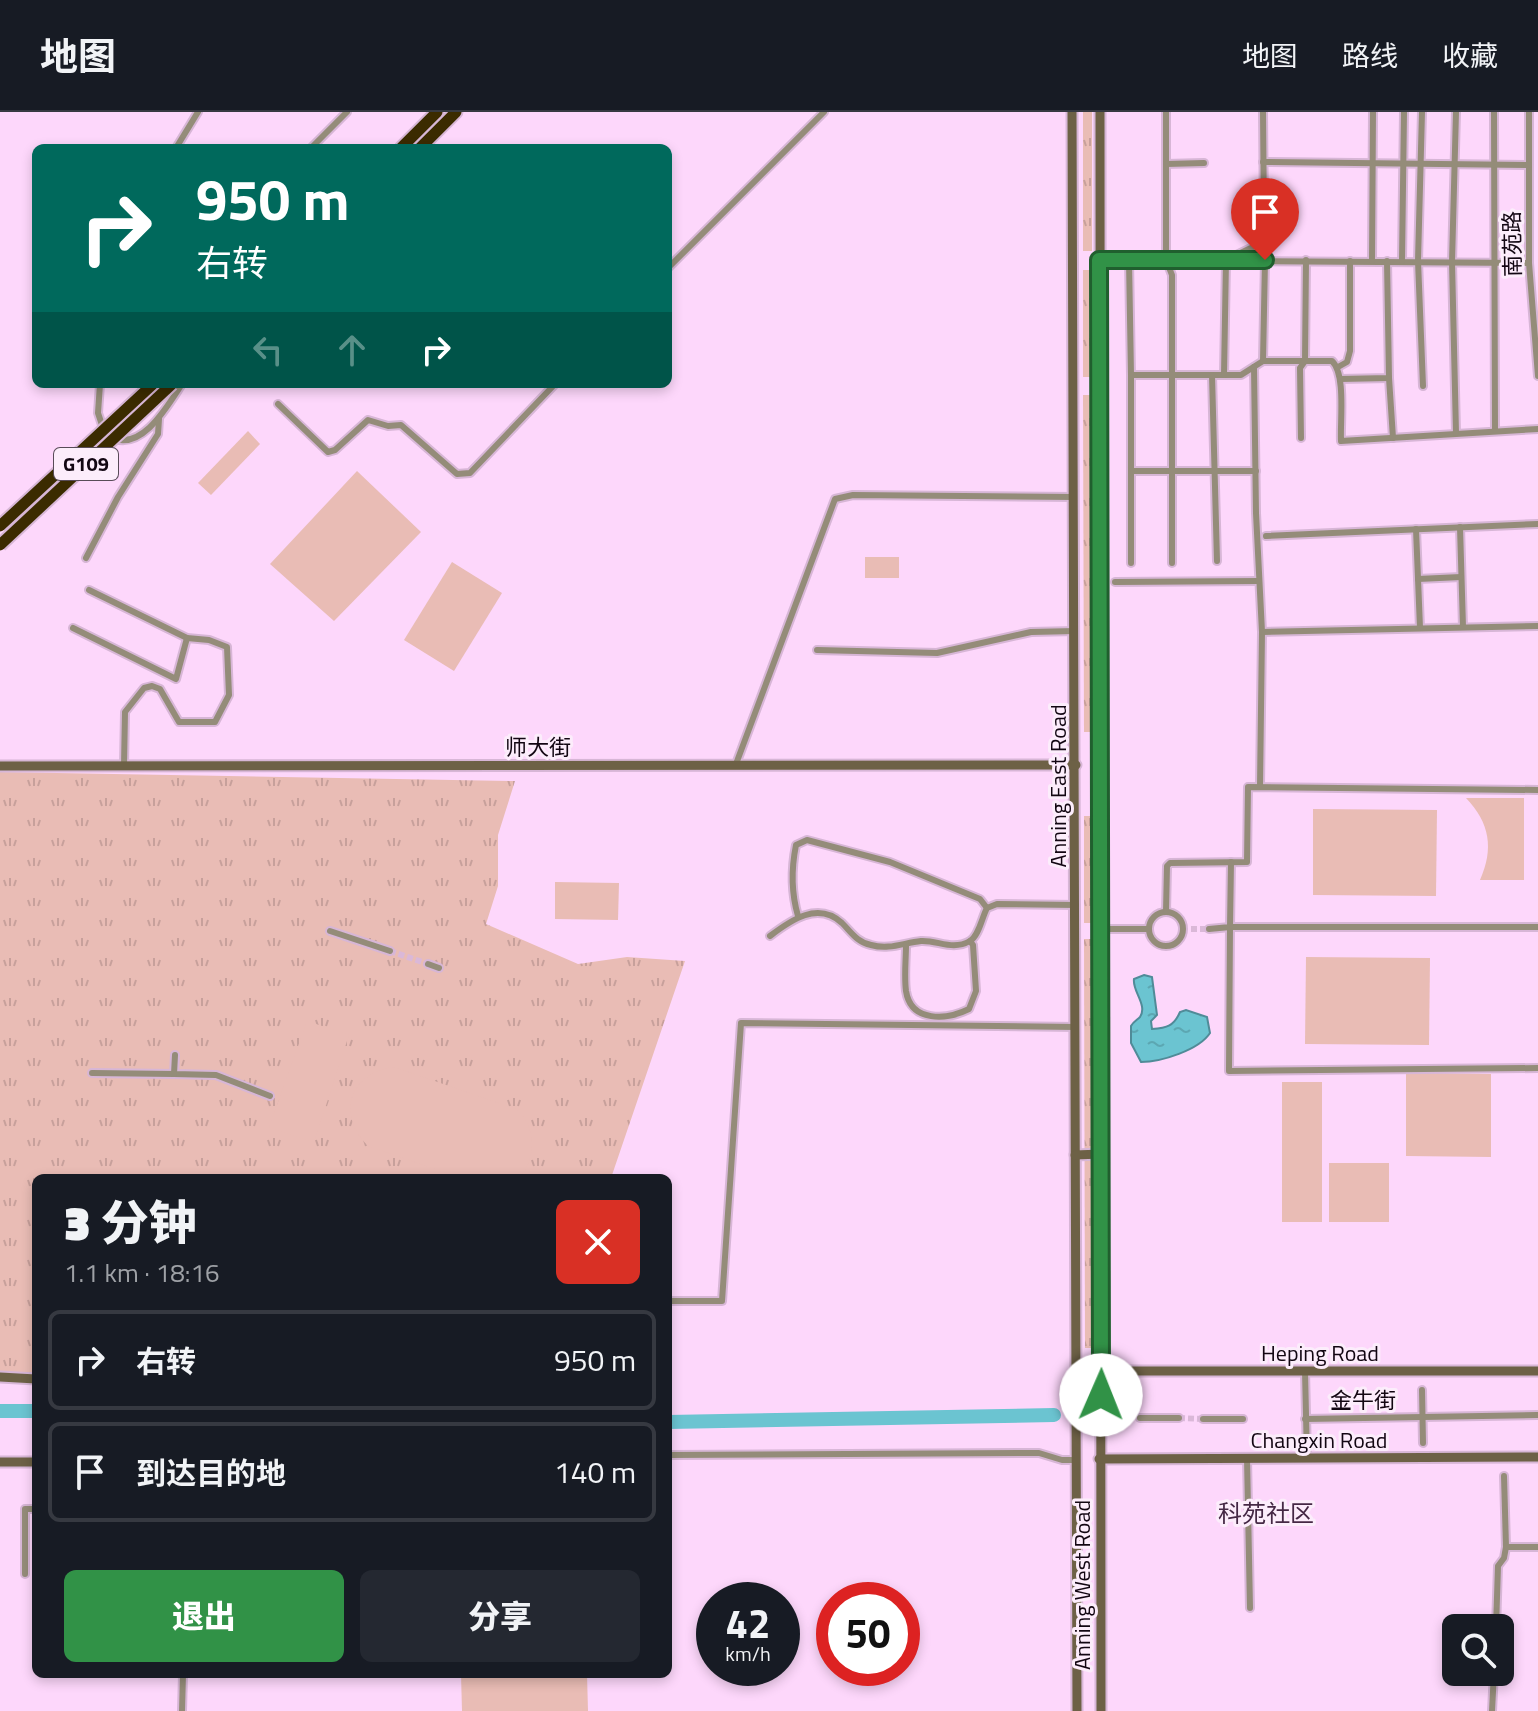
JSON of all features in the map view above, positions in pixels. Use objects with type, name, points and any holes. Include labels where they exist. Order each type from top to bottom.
[{"type":"highway","points":[[405,144],[437,112]]},
{"type":"highway","points":[[426,144],[458,112]]},
{"type":"highway","name":"G109","points":[[0,526],[149,388]]},
{"type":"highway","name":"G109","points":[[0,545],[168,388]]},
{"type":"main road","name":"Anning East Road","points":[[1072,112],[1076,765],[1075,1460]]},
{"type":"main road","name":"Anning East Road","points":[[1099,1459],[1102,1371],[1100,112]]},
{"type":"main road","name":"师大街","points":[[0,766],[1076,765]]},
{"type":"main road","points":[[1075,1155],[1101,1154]]},
{"type":"main road","name":"Heping Road","points":[[1102,1371],[1538,1371]]},
{"type":"main road","points":[[0,1377],[32,1379]]},
{"type":"main road","name":"Changxin Road","points":[[1099,1459],[1538,1457]]},
{"type":"main road","name":"Anning West Road","points":[[1099,1459],[1101,1711]]},
{"type":"main road","name":"Anning West Road","points":[[1075,1460],[1077,1711]]},
{"type":"main road","points":[[0,1462],[32,1462]]},
{"type":"street","points":[[178,144],[198,112]]},
{"type":"street","points":[[315,144],[347,112]]},
{"type":"street","points":[[672,264],[824,112]]},
{"type":"street","points":[[1166,112],[1166,260],[1172,275],[1172,563]]},
{"type":"street","points":[[1226,260],[1255,246],[1264,220],[1263,112]]},
{"type":"street","points":[[1372,261],[1373,112]]},
{"type":"street","points":[[1402,261],[1404,112]]},
{"type":"street","points":[[1422,112],[1418,261],[1423,386]]},
{"type":"street","points":[[1456,112],[1452,262],[1456,433]]},
{"type":"street","points":[[1494,112],[1495,430]]},
{"type":"street","name":"南苑路","points":[[1529,112],[1529,263],[1538,376]]},
{"type":"street","points":[[1529,155],[1538,156]]},
{"type":"street","points":[[1263,162],[1529,165]]},
{"type":"street","points":[[1166,164],[1204,163]]},
{"type":"street","points":[[1099,260],[1529,263]]},
{"type":"street","points":[[1129,260],[1131,563]]},
{"type":"street","points":[[1224,375],[1226,260]]},
{"type":"street","points":[[1263,361],[1265,260]]},
{"type":"street","points":[[1301,438],[1300,368],[1305,361],[1306,260]]},
{"type":"street","points":[[1338,367],[1347,362],[1350,351],[1350,261]]},
{"type":"street","points":[[1387,261],[1393,438]]},
{"type":"street","points":[[1131,375],[1241,375],[1263,361],[1332,361],[1338,367],[1340,379],[1341,441],[1538,429]]},
{"type":"street","points":[[1254,367],[1262,632],[1260,787]]},
{"type":"street","points":[[1212,375],[1217,561]]},
{"type":"street","points":[[1340,379],[1389,378]]},
{"type":"street","points":[[100,388],[100,426],[108,437],[118,441],[132,438],[159,419],[179,388]]},
{"type":"street","points":[[278,404],[328,452],[335,450],[368,420],[388,426],[401,425],[457,474],[470,473],[551,388]]},
{"type":"street","points":[[86,558],[118,497],[158,434],[159,419]]},
{"type":"street","points":[[1131,471],[1256,471]]},
{"type":"street","points":[[736,764],[835,499],[853,495],[1074,497]]},
{"type":"street","points":[[1266,536],[1538,524]]},
{"type":"street","points":[[1460,527],[1463,627]]},
{"type":"street","points":[[1416,529],[1420,628]]},
{"type":"street","points":[[1418,579],[1461,577]]},
{"type":"street","points":[[1115,582],[1259,581]]},
{"type":"street","points":[[89,590],[187,638],[209,640],[227,647],[229,695],[215,722],[179,722],[160,689],[152,686],[144,688],[125,712],[124,766]]},
{"type":"street","points":[[1262,632],[1538,626]]},
{"type":"street","points":[[73,628],[176,679],[187,638]]},
{"type":"street","points":[[817,650],[937,653],[1031,632],[1075,631]]},
{"type":"street","points":[[1166,912],[1167,866],[1170,863],[1247,862],[1248,787],[1538,790]]},
{"type":"street","points":[[798,916],[793,897],[793,857],[796,845],[807,840],[890,862],[980,899],[987,908]]},
{"type":"street","points":[[1231,862],[1229,1071],[1538,1068]]},
{"type":"street","points":[[770,936],[798,916],[810,914],[831,916],[855,938],[869,945],[887,948],[926,941],[952,946],[970,941],[976,935],[987,908],[997,904],[1076,905]]},
{"type":"street","points":[[1166,912],[1179,917],[1188,929],[1179,942],[1166,947],[1154,942],[1149,929],[1154,917],[1166,912]]},
{"type":"street","points":[[1209,929],[1538,927]]},
{"type":"street","points":[[1101,929],[1149,929]]},
{"type":"street","points":[[330,931],[390,951]]},
{"type":"street","points":[[906,945],[906,994],[915,1009],[931,1018],[954,1016],[969,1009],[976,991],[973,945],[970,941]]},
{"type":"street","points":[[428,964],[439,968]]},
{"type":"street","points":[[672,1301],[722,1301],[741,1023],[1076,1027]]},
{"type":"street","points":[[174,1074],[175,1055]]},
{"type":"street","points":[[92,1073],[216,1075],[270,1096]]},
{"type":"street","name":"金牛街","points":[[1305,1371],[1307,1458]]},
{"type":"street","name":"金牛街","points":[[1422,1390],[1423,1443]]},
{"type":"street","name":"金牛街","points":[[1305,1419],[1537,1415]]},
{"type":"street","points":[[1140,1418],[1179,1418]]},
{"type":"street","points":[[1203,1419],[1243,1419]]},
{"type":"street","points":[[672,1455],[1039,1453],[1062,1460],[1075,1460]]},
{"type":"street","points":[[1247,1458],[1250,1608]]},
{"type":"street","points":[[1496,1614],[1498,1566],[1504,1558],[1506,1547],[1504,1476]]},
{"type":"street","points":[[25,1574],[25,1509],[32,1509]]},
{"type":"street","points":[[1506,1547],[1538,1547]]},
{"type":"street","points":[[182,1711],[183,1678]]},
{"type":"street","points":[[1492,1711],[1493,1686]]},
{"type":"green space","points":[[1083,112],[1092,112],[1092,251],[1083,251]]},
{"type":"green space","points":[[1083,270],[1092,270],[1092,377],[1083,377]]},
{"type":"green space","points":[[1083,395],[1092,395],[1093,732],[1084,732]]},
{"type":"green space","points":[[248,431],[260,444],[211,495],[198,483]]},
{"type":"green space","points":[[357,471],[421,532],[334,621],[270,564]]},
{"type":"green space","points":[[865,557],[899,557],[899,578],[865,578]]},
{"type":"green space","points":[[452,562],[502,593],[454,671],[404,640]]},
{"type":"green space","points":[[0,772],[515,781],[498,835],[498,886],[486,924],[578,964],[627,957],[685,961],[612,1174],[32,1174],[32,1373],[0,1372]]},
{"type":"green space","points":[[1466,798],[1524,798],[1524,880],[1480,880],[1487,858],[1487,837],[1480,817]]},
{"type":"green space","points":[[1313,809],[1437,810],[1436,896],[1313,895]]},
{"type":"green space","points":[[1084,816],[1093,816],[1093,923],[1084,923]]},
{"type":"green space","points":[[555,882],[619,883],[618,920],[555,919]]},
{"type":"green space","points":[[1084,939],[1093,939],[1094,1348],[1085,1348]]},
{"type":"green space","points":[[1306,957],[1430,958],[1429,1045],[1305,1044]]},
{"type":"green space","points":[[310,1022],[349,1035],[314,1142],[269,1127],[306,1024]]},
{"type":"green space","points":[[394,1067],[516,1109],[528,1124],[532,1142],[529,1161],[522,1174],[449,1174],[368,1146],[358,1134],[350,1109],[358,1086],[379,1071]]},
{"type":"green space","points":[[1406,1073],[1491,1074],[1491,1157],[1406,1156]]},
{"type":"green space","points":[[1282,1082],[1322,1082],[1322,1222],[1282,1222]]},
{"type":"green space","points":[[1329,1163],[1389,1163],[1389,1222],[1329,1222]]},
{"type":"green space","points":[[461,1678],[587,1678],[588,1711],[462,1711]]},
{"type":"water","points":[[1144,975],[1152,977],[1157,1015],[1151,1021],[1152,1029],[1169,1025],[1180,1012],[1186,1010],[1207,1017],[1210,1033],[1205,1039],[1179,1054],[1141,1062],[1131,1043],[1131,1026],[1142,1012],[1134,979]]},
{"type":"waterway","points":[[0,1411],[32,1411]]},
{"type":"waterway","points":[[672,1422],[1054,1415]]},
{"type":"tunnel","points":[[1191,929],[1209,929]]},
{"type":"tunnel","points":[[390,951],[428,964]]},
{"type":"tunnel","points":[[1179,1418],[1203,1419]]},
{"type":"district","name":"科苑社区","points":[[1266,1514]]},
{"type":"route","points":[[1101,1395],[1099,260],[1265,260]]}]
